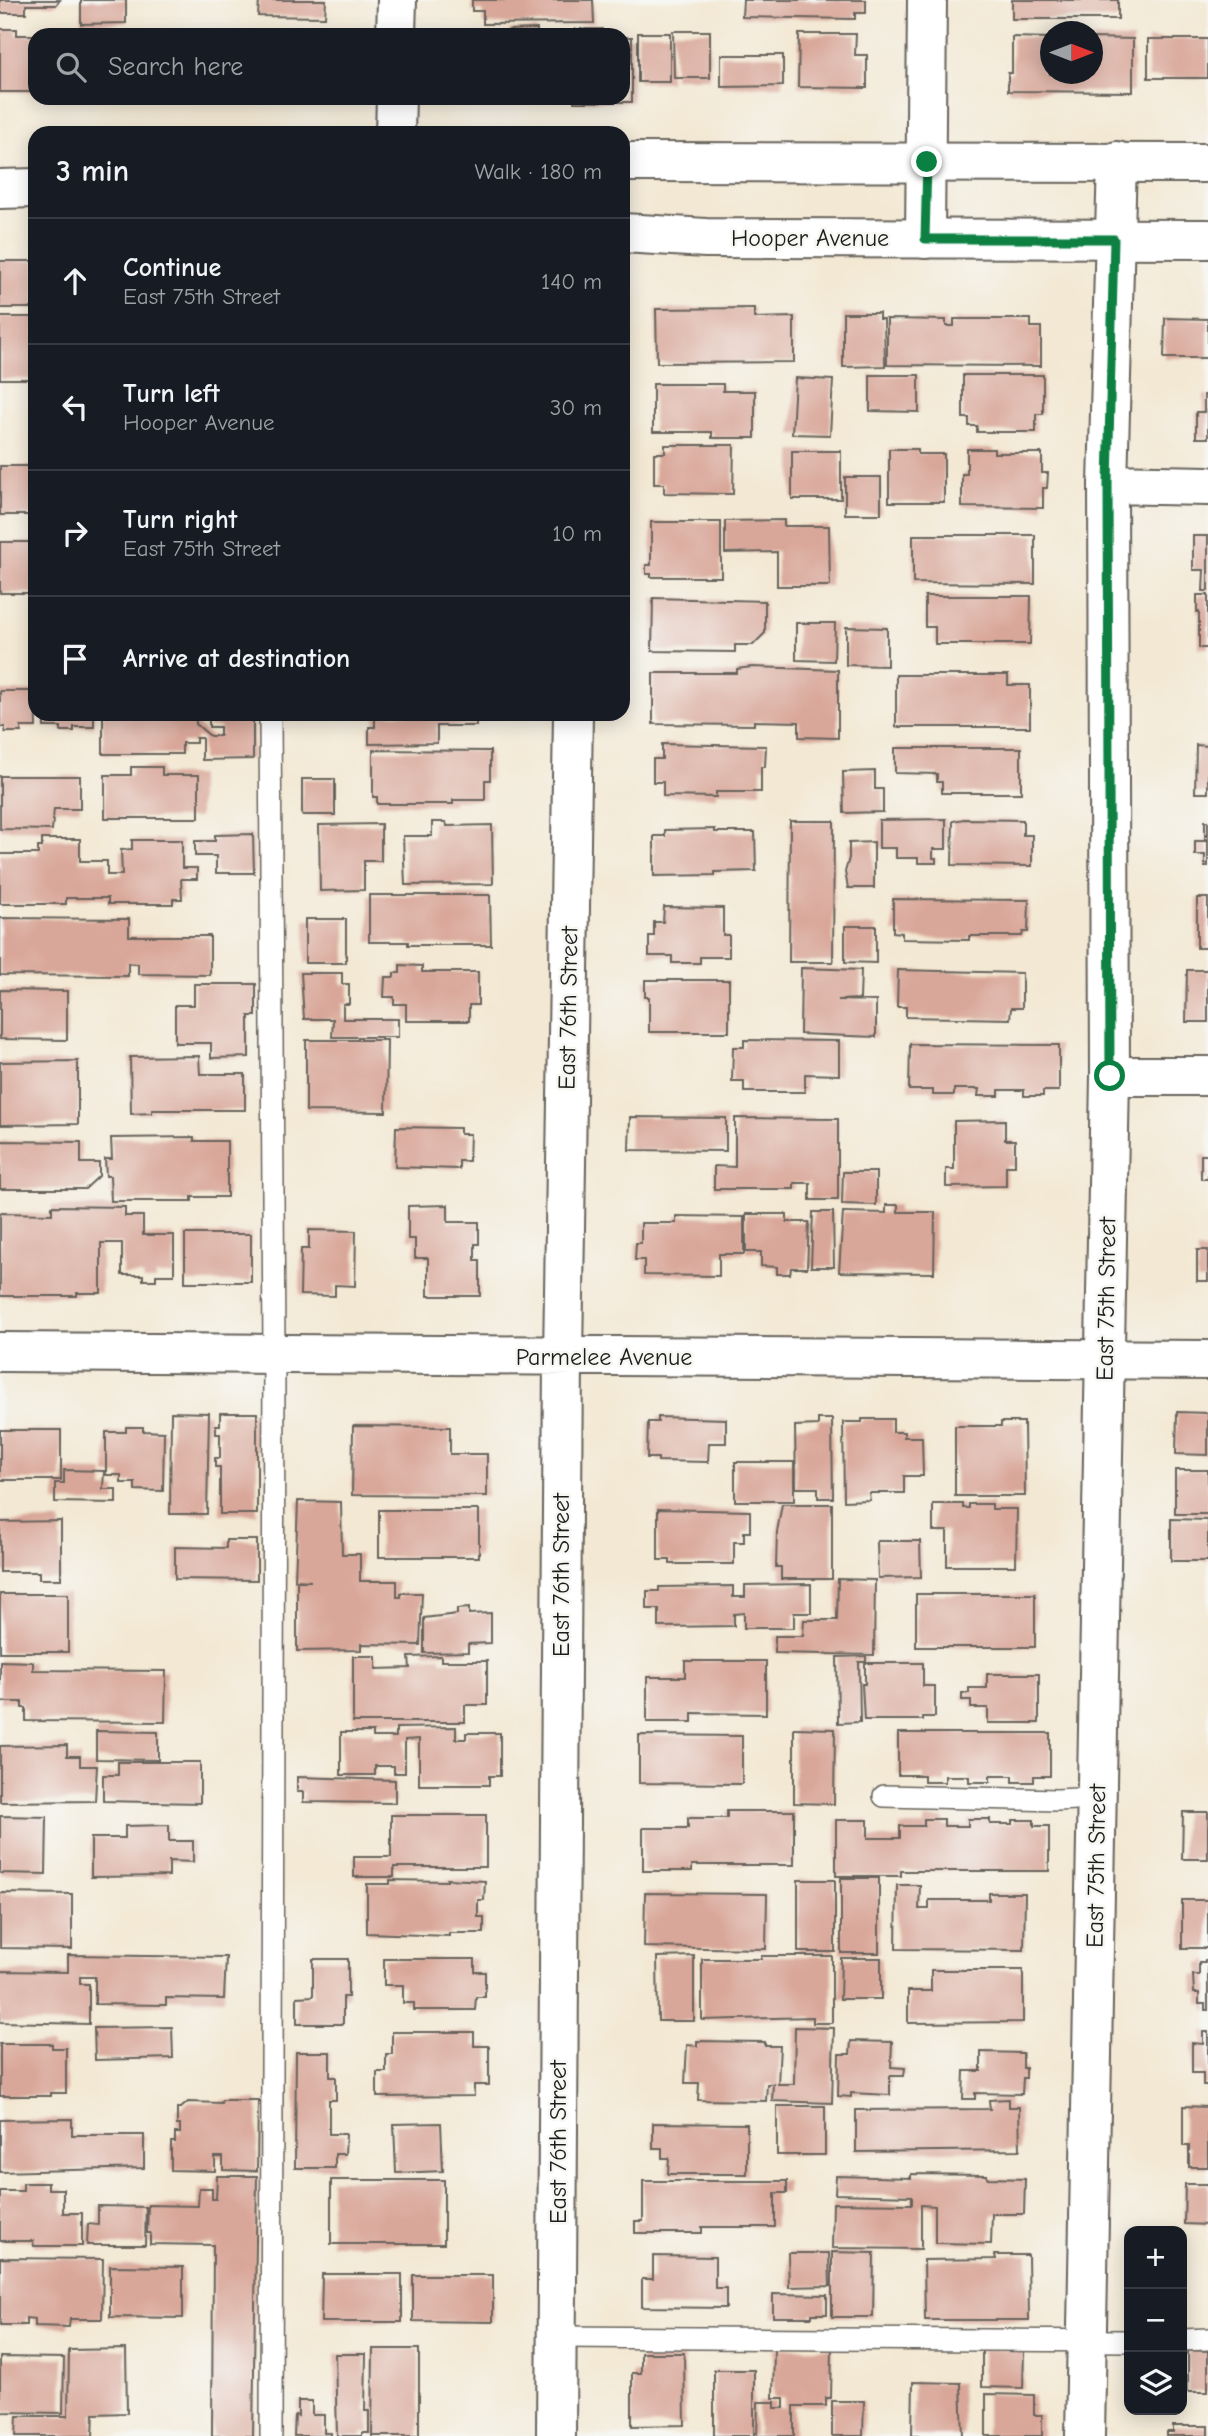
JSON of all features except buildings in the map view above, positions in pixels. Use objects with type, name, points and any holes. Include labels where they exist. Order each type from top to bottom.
[{"type":"street","points":[[396,28],[397,0]]},
{"type":"street","points":[[925,239],[927,0]]},
{"type":"street","points":[[396,105],[396,126]]},
{"type":"street","name":"East 75th Street","points":[[1085,2436],[1110,1076],[1108,484],[1116,161]]},
{"type":"street","points":[[630,162],[1208,163]]},
{"type":"street","points":[[0,188],[28,188]]},
{"type":"street","name":"Hooper Avenue","points":[[630,233],[706,238],[1208,239]]},
{"type":"street","points":[[1108,484],[1208,486]]},
{"type":"street","name":"East 76th Street","points":[[556,2436],[562,1357],[573,721]]},
{"type":"street","points":[[1110,1076],[1208,1076]]},
{"type":"street","name":"Parmelee Avenue","points":[[0,1352],[1208,1360]]},
{"type":"lane","points":[[270,721],[274,1353],[271,2436]]},
{"type":"lane","points":[[884,1796],[1057,1800],[1097,1798]]},
{"type":"lane","points":[[556,2337],[1124,2341]]},
{"type":"lane","points":[[1187,2340],[1208,2339]]},
{"type":"route","points":[[927,162],[925,239],[1114,239],[1108,484],[1110,1076]]}]
